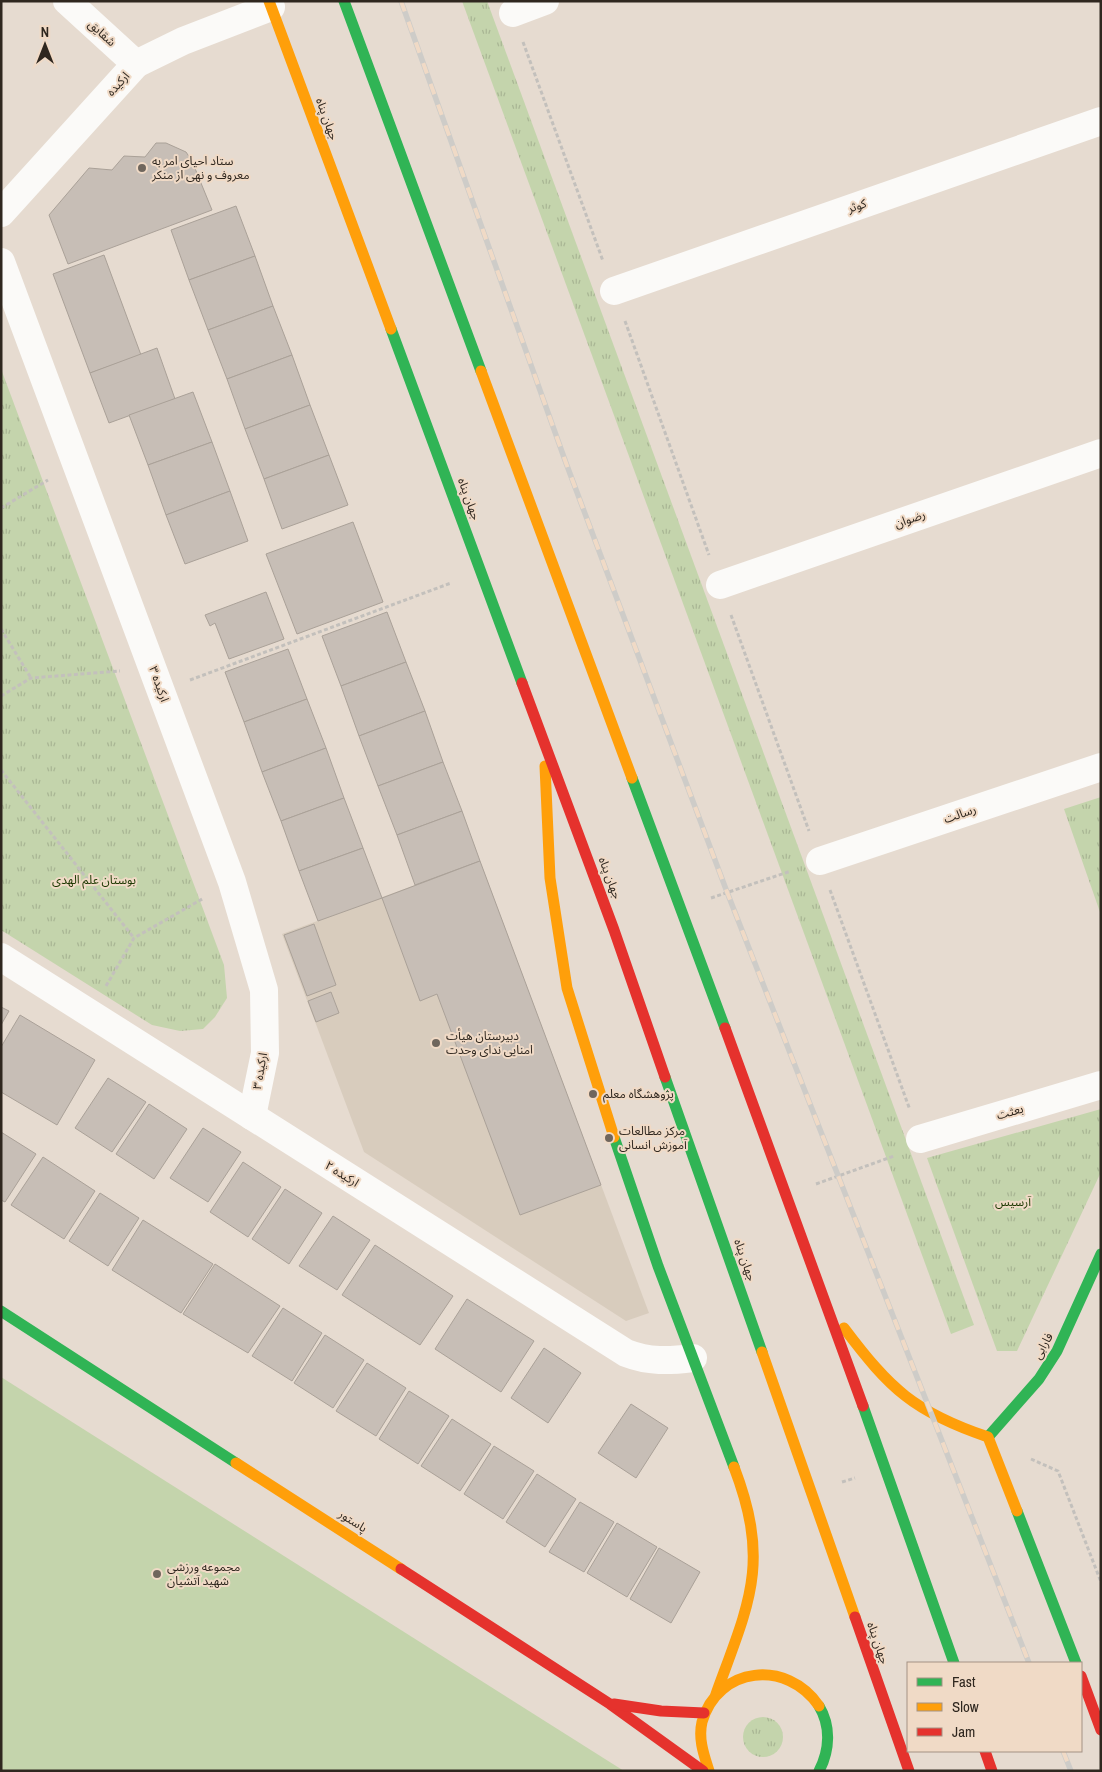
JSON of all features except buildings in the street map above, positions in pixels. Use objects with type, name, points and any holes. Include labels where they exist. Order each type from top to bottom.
[{"type":"main road","points":[[344,1],[828,1307],[954,1662]]},
{"type":"main road","name":"جهان پناه","points":[[270,4],[614,930],[909,1771]]},
{"type":"main road","points":[[543,740],[550,878],[567,988],[620,1157],[744,1492],[752,1528],[755,1566],[747,1605],[716,1694],[704,1713],[699,1735],[702,1757],[708,1771]]},
{"type":"main road","name":"فارابی","points":[[988,1438],[1039,1379],[1057,1351],[1094,1290],[1101,1254]]},
{"type":"main road","points":[[828,1307],[871,1364],[900,1394],[965,1429],[988,1438],[1076,1662]]},
{"type":"main road","name":"پاستور","points":[[1,1311],[610,1704],[661,1711],[704,1713]]},
{"type":"main road","points":[[716,1694],[734,1681],[755,1674],[778,1675],[798,1684],[815,1699],[826,1719],[828,1741],[834,1763]]},
{"type":"main road","points":[[1082,1679],[1101,1730]]},
{"type":"main road","points":[[610,1704],[703,1771]]},
{"type":"main road","points":[[819,1771],[824,1763],[828,1741]]},
{"type":"main road","points":[[985,1752],[992,1771]]},
{"type":"street","name":"شقایق","points":[[67,1],[136,64]]},
{"type":"street","points":[[513,13],[545,1]]},
{"type":"street","name":"ارکیده","points":[[1,212],[136,64],[183,41],[270,4]]},
{"type":"street","name":"کوثر","points":[[614,291],[1101,120]]},
{"type":"street","name":"ارکیده ۳","points":[[1,262],[232,882],[264,990],[264,1053],[252,1116]]},
{"type":"street","name":"رضوان","points":[[720,585],[1101,453]]},
{"type":"street","name":"رسالت","points":[[820,861],[1101,767]]},
{"type":"street","name":"ارکیده ۲","points":[[1,957],[626,1353],[642,1359],[662,1361],[693,1358]]},
{"type":"street","name":"بعثت","points":[[920,1139],[1101,1086]]},
{"type":"path","points":[[1,508],[76,463]]},
{"type":"path","points":[[1,696],[31,678],[157,679],[481,572]]},
{"type":"path","points":[[1,629],[31,678]]},
{"type":"path","points":[[1,770],[134,938]]},
{"type":"path","points":[[709,898],[820,861]]},
{"type":"path","points":[[90,1013],[134,938],[232,882]]},
{"type":"path","points":[[808,1187],[895,1156],[920,1139]]},
{"type":"path","points":[[988,1438],[1058,1471],[1101,1582]]},
{"type":"shaded area","name":"دبیرستان هیأت امنایی ندای وحدت","points":[[480,861],[649,1313],[626,1321],[364,1152],[282,934]]},
{"type":"green space","points":[[462,1],[487,1],[974,1325],[951,1334]]},
{"type":"green space","name":"بوستان علم الهدی","points":[[1,369],[224,965],[227,998],[215,1017],[203,1029],[180,1031],[152,1025],[1,930]]},
{"type":"green space","points":[[1101,797],[1101,915],[1064,809]]},
{"type":"green space","name":"آرسیس","points":[[1101,1109],[1101,1172],[1017,1351],[997,1351],[927,1158]]},
{"type":"green space","name":"مجموعه ورزشی شهید آتشیان","points":[[1,1377],[624,1771],[1,1771]]},
{"type":"green space","points":[[767,1717],[774,1720],[780,1726],[783,1737],[782,1745],[774,1754],[767,1757],[759,1757],[752,1754],[744,1745],[743,1733],[746,1726],[755,1718]]},
{"type":"railway","points":[[401,1],[566,463],[727,892],[1029,1662]]},
{"type":"railway","points":[[1063,1752],[1071,1771]]},
{"type":"traffic: fast","points":[[344,1],[481,371]]},
{"type":"traffic: fast","points":[[391,329],[522,683]]},
{"type":"traffic: fast","points":[[632,778],[725,1028]]},
{"type":"traffic: fast","points":[[665,1077],[762,1352]]},
{"type":"traffic: fast","points":[[614,1137],[658,1266],[734,1467]]},
{"type":"traffic: fast","points":[[988,1437],[1039,1379],[1057,1351],[1101,1254]]},
{"type":"traffic: fast","points":[[1,1311],[236,1463]]},
{"type":"traffic: fast","points":[[863,1406],[954,1662]]},
{"type":"traffic: fast","points":[[1017,1511],[1076,1662]]},
{"type":"traffic: fast","points":[[819,1706],[826,1722],[828,1738],[823,1763],[819,1771]]},
{"type":"traffic: slow","points":[[269,1],[391,329]]},
{"type":"traffic: slow","points":[[481,371],[632,778]]},
{"type":"traffic: slow","points":[[545,766],[550,878],[567,988],[614,1137]]},
{"type":"traffic: slow","points":[[844,1328],[890,1383],[906,1396],[922,1408],[941,1418],[988,1437],[1017,1511]]},
{"type":"traffic: slow","points":[[762,1352],[855,1617]]},
{"type":"traffic: slow","points":[[236,1463],[401,1569]]},
{"type":"traffic: slow","points":[[716,1694],[738,1634],[751,1583],[753,1557],[751,1531],[745,1501],[734,1467]]},
{"type":"traffic: slow","points":[[709,1771],[701,1741],[702,1722],[710,1703],[723,1689],[738,1680],[754,1675],[772,1676],[789,1681],[805,1691],[819,1706]]},
{"type":"traffic: jam","points":[[522,683],[614,930],[665,1077]]},
{"type":"traffic: jam","points":[[725,1028],[863,1406]]},
{"type":"traffic: jam","points":[[401,1569],[610,1704],[703,1771]]},
{"type":"traffic: jam","points":[[855,1617],[909,1771]]},
{"type":"traffic: jam","points":[[1082,1679],[1101,1730]]},
{"type":"traffic: jam","points":[[614,1704],[661,1711],[704,1713]]},
{"type":"traffic: jam","points":[[985,1752],[992,1771]]},
{"type":"place","name":"ستاد احیای امر به معروف و نهی از منکر","points":[[142,168]]},
{"type":"place","name":"دبیرستان هیأت امنایی ندای وحدت","points":[[436,1043]]},
{"type":"place","name":"پژوهشگاه معلم","points":[[593,1094]]},
{"type":"place","name":"مرکز مطالعات آموزش انسانی","points":[[609,1138]]},
{"type":"place","name":"مجموعه ورزشی شهید آتشیان","points":[[157,1574]]}]
